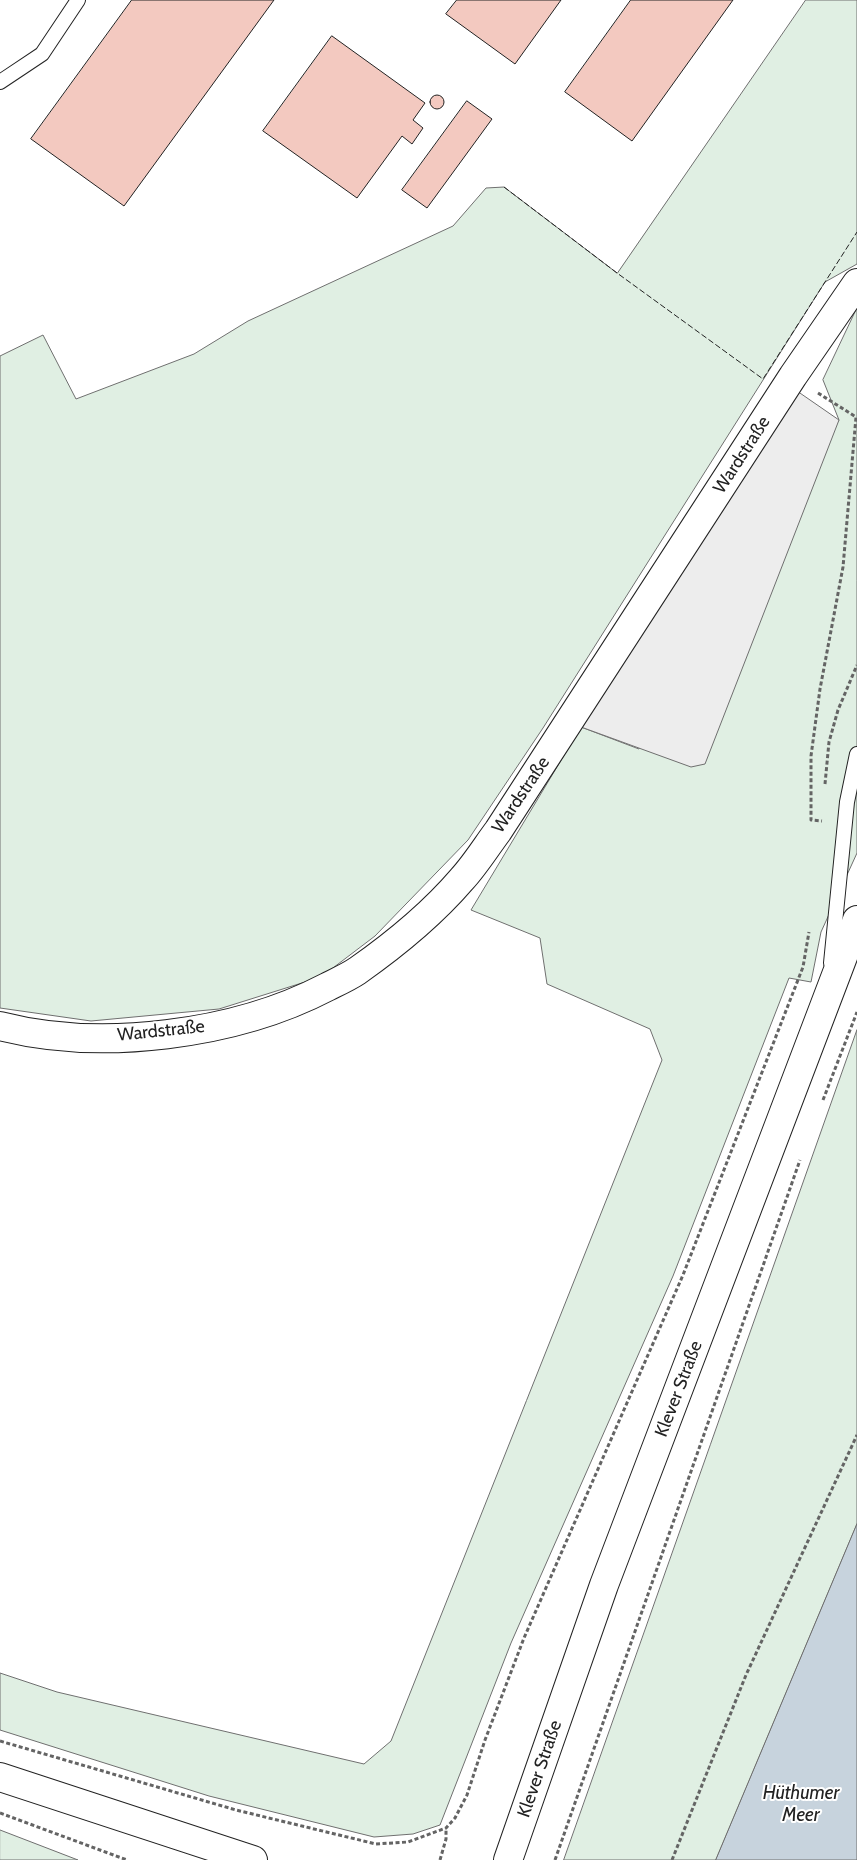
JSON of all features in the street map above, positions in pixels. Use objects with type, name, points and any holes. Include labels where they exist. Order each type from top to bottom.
[{"type":"main road","name":"Wardstraße","points":[[0,1026],[29,1034],[132,1037],[183,1033],[245,1019],[299,1002],[356,972],[418,923],[462,879],[498,831],[793,376],[857,283]]},
{"type":"main road","name":"Klever Straße","points":[[508,1860],[604,1585],[857,920]]},
{"type":"main road","points":[[0,1778],[253,1860]]},
{"type":"lane","points":[[0,82],[42,54],[78,0]]},
{"type":"lane","points":[[828,994],[846,811],[857,754]]},
{"type":"lane","points":[[828,994],[857,954]]},
{"type":"path","points":[[793,376],[856,417],[843,567],[820,689],[811,756],[812,820],[822,821]]},
{"type":"path","points":[[825,786],[829,742],[838,710],[857,664]]},
{"type":"path","points":[[821,831],[823,812]]},
{"type":"path","points":[[0,1741],[236,1810],[376,1844],[408,1842],[446,1828],[455,1818],[467,1795],[485,1740],[524,1638],[683,1275],[803,967],[810,923]]},
{"type":"path","points":[[821,1104],[857,1012]]},
{"type":"path","points":[[555,1860],[800,1159]]},
{"type":"path","points":[[672,1860],[746,1675],[857,1435]]},
{"type":"path","points":[[0,1813],[127,1860]]},
{"type":"path","points":[[440,1860],[446,1840],[446,1828]]},
{"type":"green space","points":[[806,0],[857,0],[857,264],[825,282],[543,728],[468,840],[375,936],[321,977],[219,1009],[91,1021],[0,1008],[0,356],[43,335],[76,399],[194,354],[248,321],[453,226],[486,188],[504,187],[617,273]]},
{"type":"green space","points":[[857,308],[857,853],[821,932],[811,982],[789,978],[673,1276],[511,1643],[440,1825],[413,1834],[374,1837],[209,1796],[0,1730],[0,1673],[57,1692],[364,1764],[391,1741],[662,1060],[650,1029],[547,984],[540,938],[471,910],[581,727],[639,749],[839,420],[823,380]]},
{"type":"green space","points":[[857,1030],[857,1524],[716,1860],[564,1860]]},
{"type":"green space","points":[[0,1830],[78,1860],[0,1860]]},
{"type":"shaded area","points":[[797,391],[839,420],[705,764],[691,767],[581,727]]},
{"type":"water","name":"Hüthumer Meer","points":[[857,1524],[857,1860],[716,1860]]},
{"type":"building","points":[[132,0],[274,0],[124,206],[31,139]]},
{"type":"building","points":[[457,0],[561,0],[515,64],[446,14]]},
{"type":"building","points":[[631,0],[733,0],[632,141],[565,92]]},
{"type":"building","points":[[332,36],[425,103],[413,120],[423,128],[412,144],[402,136],[357,198],[263,131]]},
{"type":"building","points":[[434,95],[440,95],[444,102],[440,109],[434,109],[430,105],[430,99]]},
{"type":"building","points":[[467,101],[492,119],[427,208],[402,190]]},
{"type":"fence","points":[[504,187],[617,273],[763,379],[857,232]]}]
